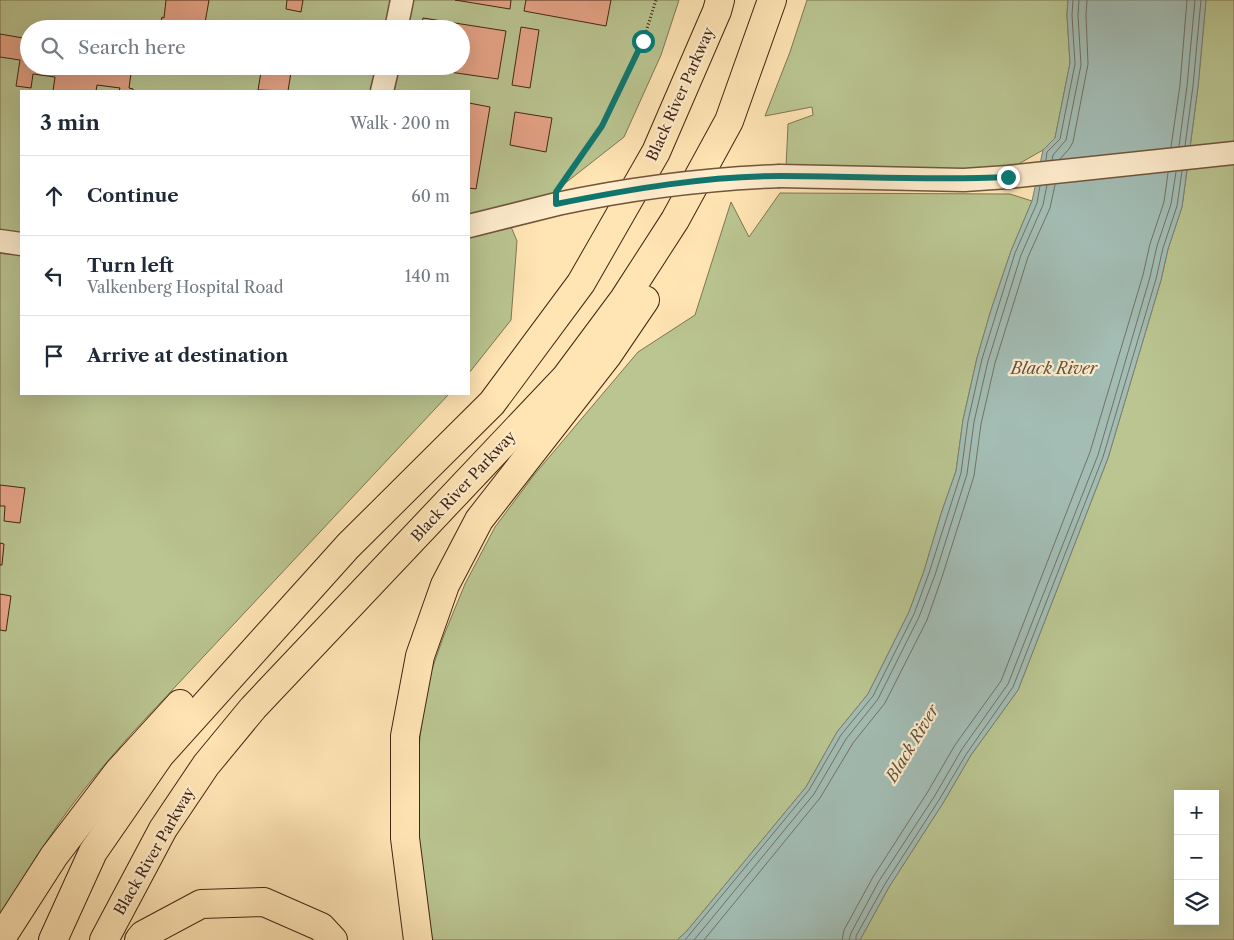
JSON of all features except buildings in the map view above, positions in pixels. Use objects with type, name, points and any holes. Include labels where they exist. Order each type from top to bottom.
[{"type":"highway","name":"Black River Parkway","points":[[52,940],[93,852],[160,755],[348,546],[492,403],[581,283],[656,152],[717,11],[720,0]]},
{"type":"highway","name":"Black River Parkway","points":[[104,940],[163,829],[206,765],[253,708],[566,378],[624,299],[676,220],[729,122],[772,0]]},
{"type":"highway","points":[[418,940],[405,838],[405,736],[420,656],[444,585],[479,520],[607,356],[660,277],[708,195],[729,122]]},
{"type":"highway","points":[[0,940],[54,856],[118,772],[291,587],[348,546]]},
{"type":"highway","points":[[139,940],[143,935],[201,904],[264,902],[321,927],[333,940]]},
{"type":"street","points":[[398,20],[402,0]]},
{"type":"street","points":[[382,90],[386,75]]},
{"type":"street","points":[[470,226],[556,204],[620,191],[670,184],[780,176],[964,180],[1232,153]]},
{"type":"street","points":[[0,241],[20,244]]},
{"type":"path","points":[[556,204],[556,192],[602,126],[643,41],[656,0]]},
{"type":"green space","points":[[0,0],[679,0],[661,55],[624,137],[545,199],[504,210],[517,241],[511,320],[470,372],[470,90],[20,90],[20,395],[448,395],[108,760],[84,789],[33,862],[0,916]]},
{"type":"green space","points":[[807,0],[1068,0],[1070,63],[1055,138],[1043,150],[1015,166],[986,169],[786,168],[788,124],[813,115],[812,107],[765,116],[790,52]]},
{"type":"green space","points":[[1206,0],[1234,0],[1234,940],[860,940],[889,887],[943,803],[971,755],[1018,690],[1108,458],[1161,280],[1168,249],[1182,207],[1198,87]]},
{"type":"green space","points":[[780,193],[1010,194],[1032,201],[1011,251],[991,310],[977,358],[963,420],[956,471],[909,612],[868,694],[837,732],[806,787],[686,932],[677,940],[432,940],[420,857],[417,789],[420,736],[431,672],[465,584],[495,527],[534,475],[638,352],[695,315],[731,202],[749,237]]},
{"type":"water","name":"Black River","points":[[1068,0],[1206,0],[1198,87],[1182,207],[1168,249],[1161,280],[1108,458],[1018,690],[971,755],[943,803],[889,887],[860,940],[677,940],[686,932],[806,787],[837,732],[868,694],[909,612],[956,471],[963,420],[977,358],[991,310],[1011,251],[1032,201],[1043,150],[1055,138],[1070,63]]},
{"type":"route","points":[[643,41],[602,126],[556,192],[556,204],[636,188],[738,178],[780,176],[964,180],[1008,177]]}]
